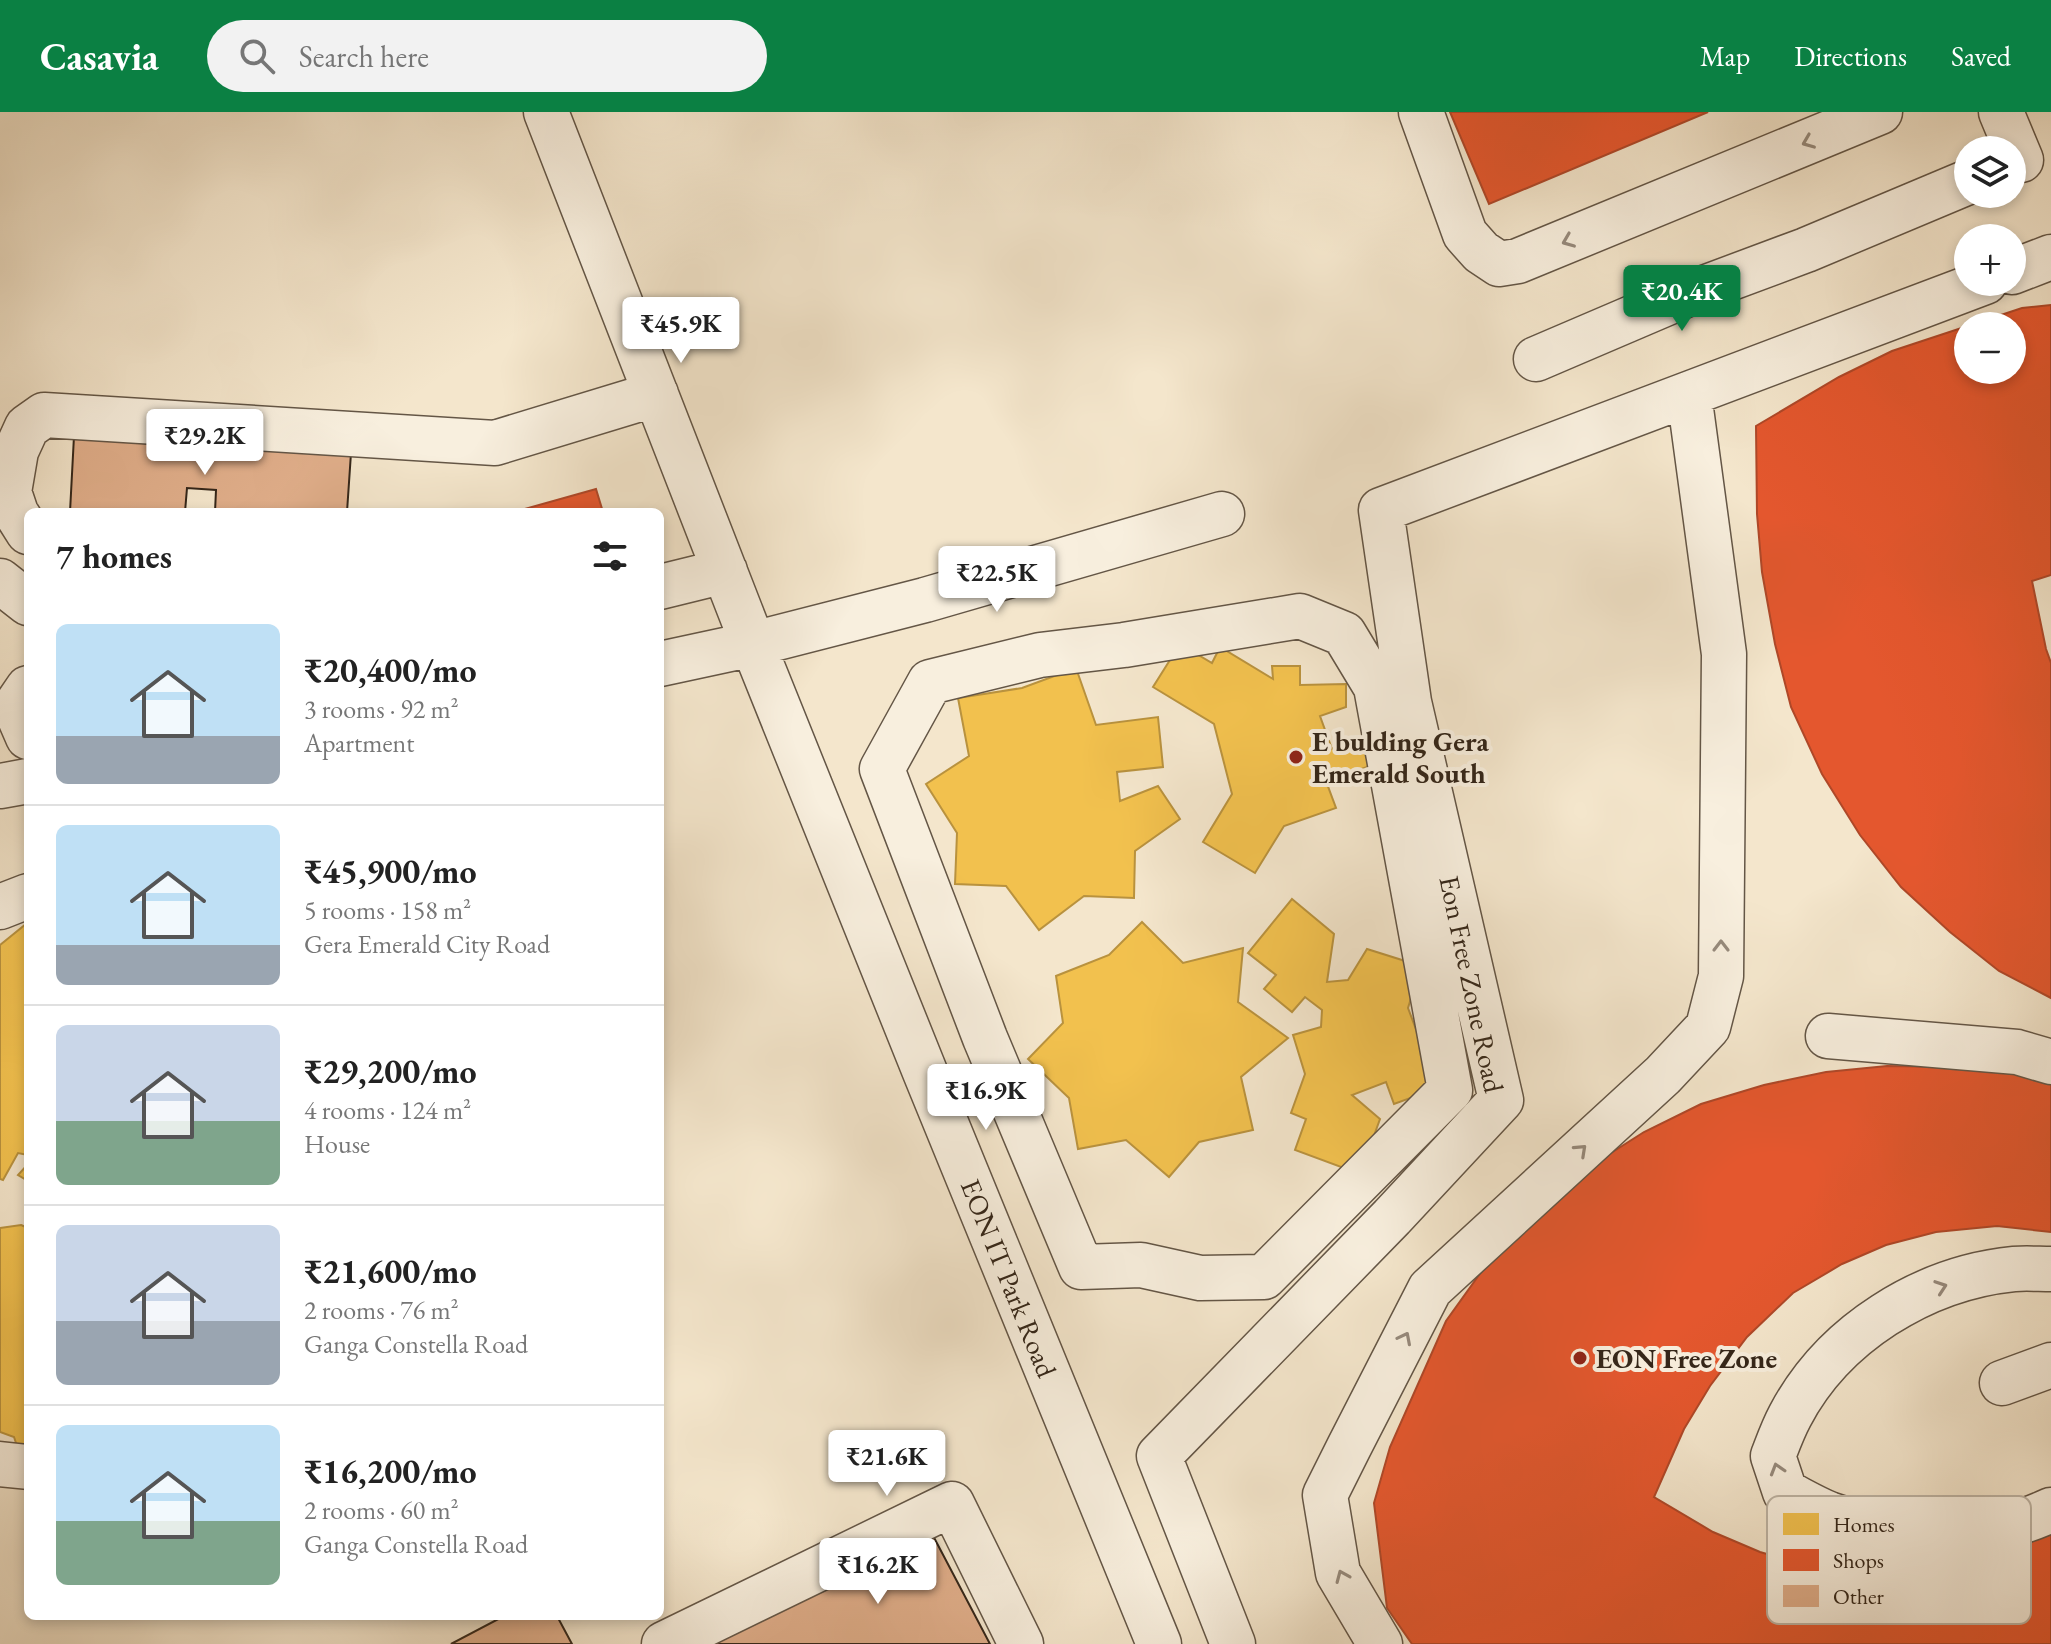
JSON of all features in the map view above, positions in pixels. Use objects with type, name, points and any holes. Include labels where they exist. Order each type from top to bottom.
[{"type":"street","name":"EON IT Park Road","points":[[546,112],[753,644],[1159,1644]]},
{"type":"street","points":[[1421,112],[1465,234],[1481,252],[1499,264],[1518,261],[1880,112]]},
{"type":"street","points":[[2001,112],[2028,157]]},
{"type":"street","points":[[1536,359],[1688,294],[1806,250],[1954,188]]},
{"type":"street","name":"Eon Free Zone Road","points":[[1233,1644],[1159,1456],[1392,1217],[1501,1100],[1409,702],[1381,510],[1954,294]]},
{"type":"street","points":[[24,526],[9,492],[16,451],[27,427],[44,415],[495,443],[656,394]]},
{"type":"street","points":[[1380,1644],[1338,1573],[1325,1495],[1430,1289],[1663,1075],[1708,1027],[1721,976],[1724,654],[1689,394]]},
{"type":"street","points":[[664,663],[925,600],[1222,514]]},
{"type":"street","points":[[664,586],[725,571]]},
{"type":"street","points":[[0,581],[24,600]]},
{"type":"street","points":[[1300,616],[1344,634],[1376,687],[1450,1090],[1264,1277],[1200,1278],[1141,1265],[1081,1267],[985,1038],[882,769],[930,682],[1040,655],[1124,645],[1300,616]]},
{"type":"street","points":[[0,786],[24,782]]},
{"type":"street","points":[[0,907],[24,898]]},
{"type":"street","points":[[1828,1036],[2017,1052],[2051,1062]]},
{"type":"street","points":[[925,1072],[985,1038]]},
{"type":"street","points":[[1793,1496],[1785,1492],[1773,1456],[1791,1415],[1816,1376],[1848,1343],[1885,1314],[1926,1292],[1969,1277],[2015,1269],[2051,1269]]},
{"type":"street","points":[[2051,1365],[2006,1392],[2051,1387]]},
{"type":"street","points":[[0,1464],[24,1467]]},
{"type":"street","points":[[664,1644],[952,1504],[1021,1644]]},
{"type":"street","points":[[2031,1518],[2051,1510]]},
{"type":"building: Homes","name":"E bulding Gera Emerald South","points":[[1180,644],[1212,663],[1220,647],[1273,679],[1272,666],[1300,666],[1300,685],[1346,684],[1346,707],[1320,716],[1332,749],[1364,738],[1373,765],[1326,781],[1336,808],[1284,826],[1255,873],[1203,842],[1232,794],[1214,724],[1153,687]]},
{"type":"building: Homes","points":[[1076,668],[1096,725],[1158,717],[1163,767],[1117,772],[1120,801],[1158,786],[1180,819],[1135,851],[1134,898],[1084,896],[1039,930],[1006,886],[955,884],[957,833],[926,784],[969,756],[958,698],[1022,688]]},
{"type":"building: Homes","points":[[1292,899],[1334,934],[1327,982],[1348,980],[1367,949],[1421,966],[1408,1008],[1438,1088],[1394,1104],[1386,1082],[1352,1095],[1380,1119],[1360,1174],[1295,1150],[1306,1119],[1291,1113],[1305,1074],[1293,1035],[1321,1027],[1322,1010],[1305,997],[1292,1012],[1264,989],[1276,975],[1248,953]]},
{"type":"building: Homes","points":[[1142,922],[1183,963],[1243,948],[1238,1002],[1288,1038],[1241,1077],[1253,1130],[1199,1142],[1169,1177],[1126,1140],[1078,1149],[1069,1098],[1028,1059],[1063,1023],[1056,976],[1109,955]]},
{"type":"building: Homes","points":[[24,926],[24,1154],[18,1153],[3,1180],[0,1179],[0,945]]},
{"type":"building: Homes","points":[[24,1226],[24,1453],[19,1452],[14,1437],[0,1432],[0,1228]]},
{"type":"building: Shops","points":[[1450,112],[1708,112],[1489,204]]},
{"type":"building: Shops","points":[[2051,305],[2051,575],[2032,581],[2051,663],[2051,998],[1999,971],[1901,887],[1860,835],[1822,774],[1791,707],[1775,644],[1762,572],[1757,514],[1756,426],[1839,377],[1892,351],[1954,330],[1954,384],[2026,384],[2026,312],[2010,312]]},
{"type":"building: Shops","points":[[596,489],[602,508],[528,508]]},
{"type":"building: Shops","name":"EON Free Zone","points":[[1887,1066],[1959,1067],[2018,1074],[2051,1084],[2051,1232],[1997,1226],[1936,1232],[1886,1245],[1842,1264],[1793,1293],[1747,1337],[1710,1386],[1684,1429],[1654,1497],[1713,1532],[1767,1554],[1767,1624],[2031,1624],[2031,1542],[2051,1530],[2051,1644],[1412,1644],[1387,1608],[1374,1503],[1390,1447],[1446,1321],[1489,1261],[1589,1167],[1644,1132],[1701,1104],[1764,1085],[1826,1072]]},
{"type":"building: Other","points":[[74,436],[351,453],[347,508],[215,508],[216,490],[187,488],[185,508],[70,508]]},
{"type":"building: Other","points":[[930,1530],[990,1644],[714,1644]]},
{"type":"building: Other","points":[[496,1620],[559,1620],[572,1644],[451,1644]]},
{"type":"place","name":"E bulding Gera Emerald South","points":[[1296,757]]},
{"type":"place","name":"EON Free Zone","points":[[1580,1358]]}]
